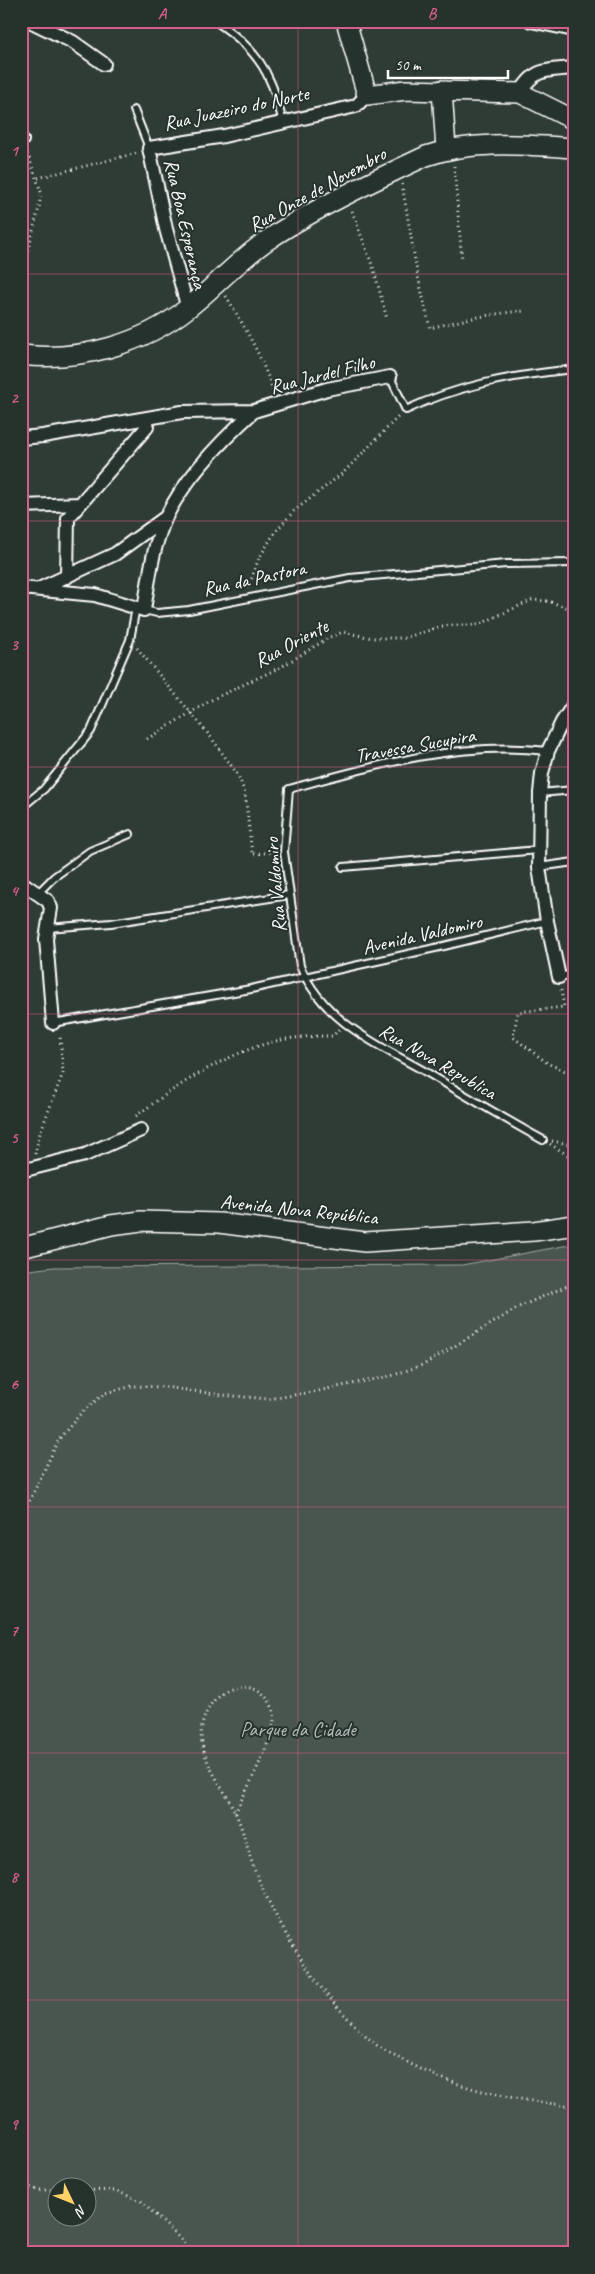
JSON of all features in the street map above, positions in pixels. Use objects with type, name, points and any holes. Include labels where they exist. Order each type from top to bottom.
[{"type":"street","points":[[30,21],[73,42],[104,64]]},
{"type":"street","points":[[531,21],[574,30]]},
{"type":"street","points":[[347,22],[367,95]]},
{"type":"street","points":[[520,93],[529,78],[538,72],[574,68]]},
{"type":"street","name":"Rua Juazeiro do Norte","points":[[149,148],[224,136],[356,106],[367,95],[406,90],[520,93],[574,120]]},
{"type":"street","points":[[442,90],[449,149]]},
{"type":"street","name":"Rua Onze de Novembro","points":[[21,355],[66,356],[136,340],[188,309],[268,240],[346,196],[399,169],[449,149],[486,146],[574,148]]},
{"type":"street","name":"Rua Boa Esperança","points":[[149,148],[166,230],[188,309]]},
{"type":"street","name":"Rua Jardel Filho","points":[[21,438],[150,422],[182,412],[254,411],[327,389],[390,377]]},
{"type":"street","points":[[140,608],[166,517],[195,473],[231,432],[254,411]]},
{"type":"street","points":[[67,578],[68,518],[150,422]]},
{"type":"street","points":[[21,506],[80,504]]},
{"type":"street","points":[[28,589],[67,578],[115,554],[166,517]]},
{"type":"street","name":"Rua da Pastora","points":[[28,589],[95,595],[140,608]]},
{"type":"street","points":[[559,977],[547,921],[539,867],[540,793],[542,773],[548,751],[562,722],[574,704]]},
{"type":"street","points":[[21,882],[48,900],[51,908],[46,928],[56,1023]]},
{"type":"street","points":[[26,1170],[84,1155],[141,1130]]},
{"type":"street","name":"Avenida Nova República","points":[[21,1248],[111,1225],[141,1221],[219,1223],[365,1242],[534,1231],[574,1225]]},
{"type":"lane","points":[[215,21],[244,45],[261,64],[271,81],[283,122]]},
{"type":"lane","points":[[134,110],[149,148]]},
{"type":"lane","points":[[406,410],[432,397],[466,387],[514,376],[565,370]]},
{"type":"lane","name":"Rua Jardel Filho","points":[[390,377],[406,410]]},
{"type":"lane","name":"Rua da Pastora","points":[[140,608],[157,612],[189,610],[350,578],[506,564],[574,563]]},
{"type":"lane","points":[[21,808],[44,789],[91,731],[130,640],[140,608]]},
{"type":"lane","name":"Travessa Sucupira","points":[[289,789],[381,765],[444,754],[512,748],[548,751]]},
{"type":"lane","name":"Rua Valdomiro","points":[[289,789],[284,852],[298,957],[305,977]]},
{"type":"lane","points":[[540,793],[574,790]]},
{"type":"lane","points":[[38,893],[54,877],[90,851],[130,834]]},
{"type":"lane","points":[[343,867],[538,850]]},
{"type":"lane","points":[[539,867],[574,862]]},
{"type":"lane","points":[[46,928],[111,923],[289,895]]},
{"type":"lane","name":"Avenida Valdomiro","points":[[56,1023],[204,998],[305,977],[547,921]]},
{"type":"lane","points":[[559,977],[574,974]]},
{"type":"lane","name":"Rua Nova Republica","points":[[305,977],[319,997],[355,1033],[543,1140]]},
{"type":"path","points":[[22,139],[38,178],[41,192],[39,208],[25,260]]},
{"type":"path","name":"Rua Juazeiro do Norte","points":[[38,178],[59,174],[149,148]]},
{"type":"path","points":[[449,149],[462,260]]},
{"type":"path","points":[[399,169],[417,272],[430,328],[477,316],[526,311]]},
{"type":"path","points":[[346,196],[374,270],[388,319]]},
{"type":"path","points":[[218,282],[266,367],[277,404]]},
{"type":"path","points":[[243,599],[259,558],[275,532],[294,511],[343,473],[406,410]]},
{"type":"path","name":"Rua Oriente","points":[[147,739],[232,689],[295,660],[330,637],[343,632],[372,638],[404,638],[446,625],[478,625],[532,600],[548,601],[574,610]]},
{"type":"path","points":[[130,640],[151,662],[229,759],[245,793],[252,854],[284,852]]},
{"type":"path","points":[[559,977],[564,1007],[518,1012],[513,1037],[549,1064],[574,1075]]},
{"type":"path","points":[[129,1121],[171,1090],[255,1047],[274,1041],[305,1036],[333,1036],[343,1022]]},
{"type":"path","points":[[26,1170],[63,1073],[56,1023]]},
{"type":"path","points":[[543,1140],[574,1145]]},
{"type":"path","points":[[543,1140],[574,1159]]},
{"type":"path","points":[[21,1519],[59,1439],[82,1412],[105,1393],[133,1386],[269,1399],[391,1376],[425,1364],[519,1306],[574,1283]]},
{"type":"path","points":[[235,1813],[270,1734],[274,1714],[268,1700],[257,1689],[241,1685],[222,1690],[209,1706],[202,1727],[203,1749],[210,1770],[235,1813],[255,1870],[276,1917],[298,1954],[330,1999],[375,2044],[424,2072],[477,2090],[533,2102],[574,2106]]},
{"type":"path","points":[[21,2184],[37,2190],[48,2190]]},
{"type":"path","points":[[98,2190],[116,2191],[141,2201],[195,2253]]},
{"type":"green space","name":"Parque da Cidade","points":[[574,1244],[574,2253],[21,2253],[21,1271],[54,1267],[462,1265]]}]
